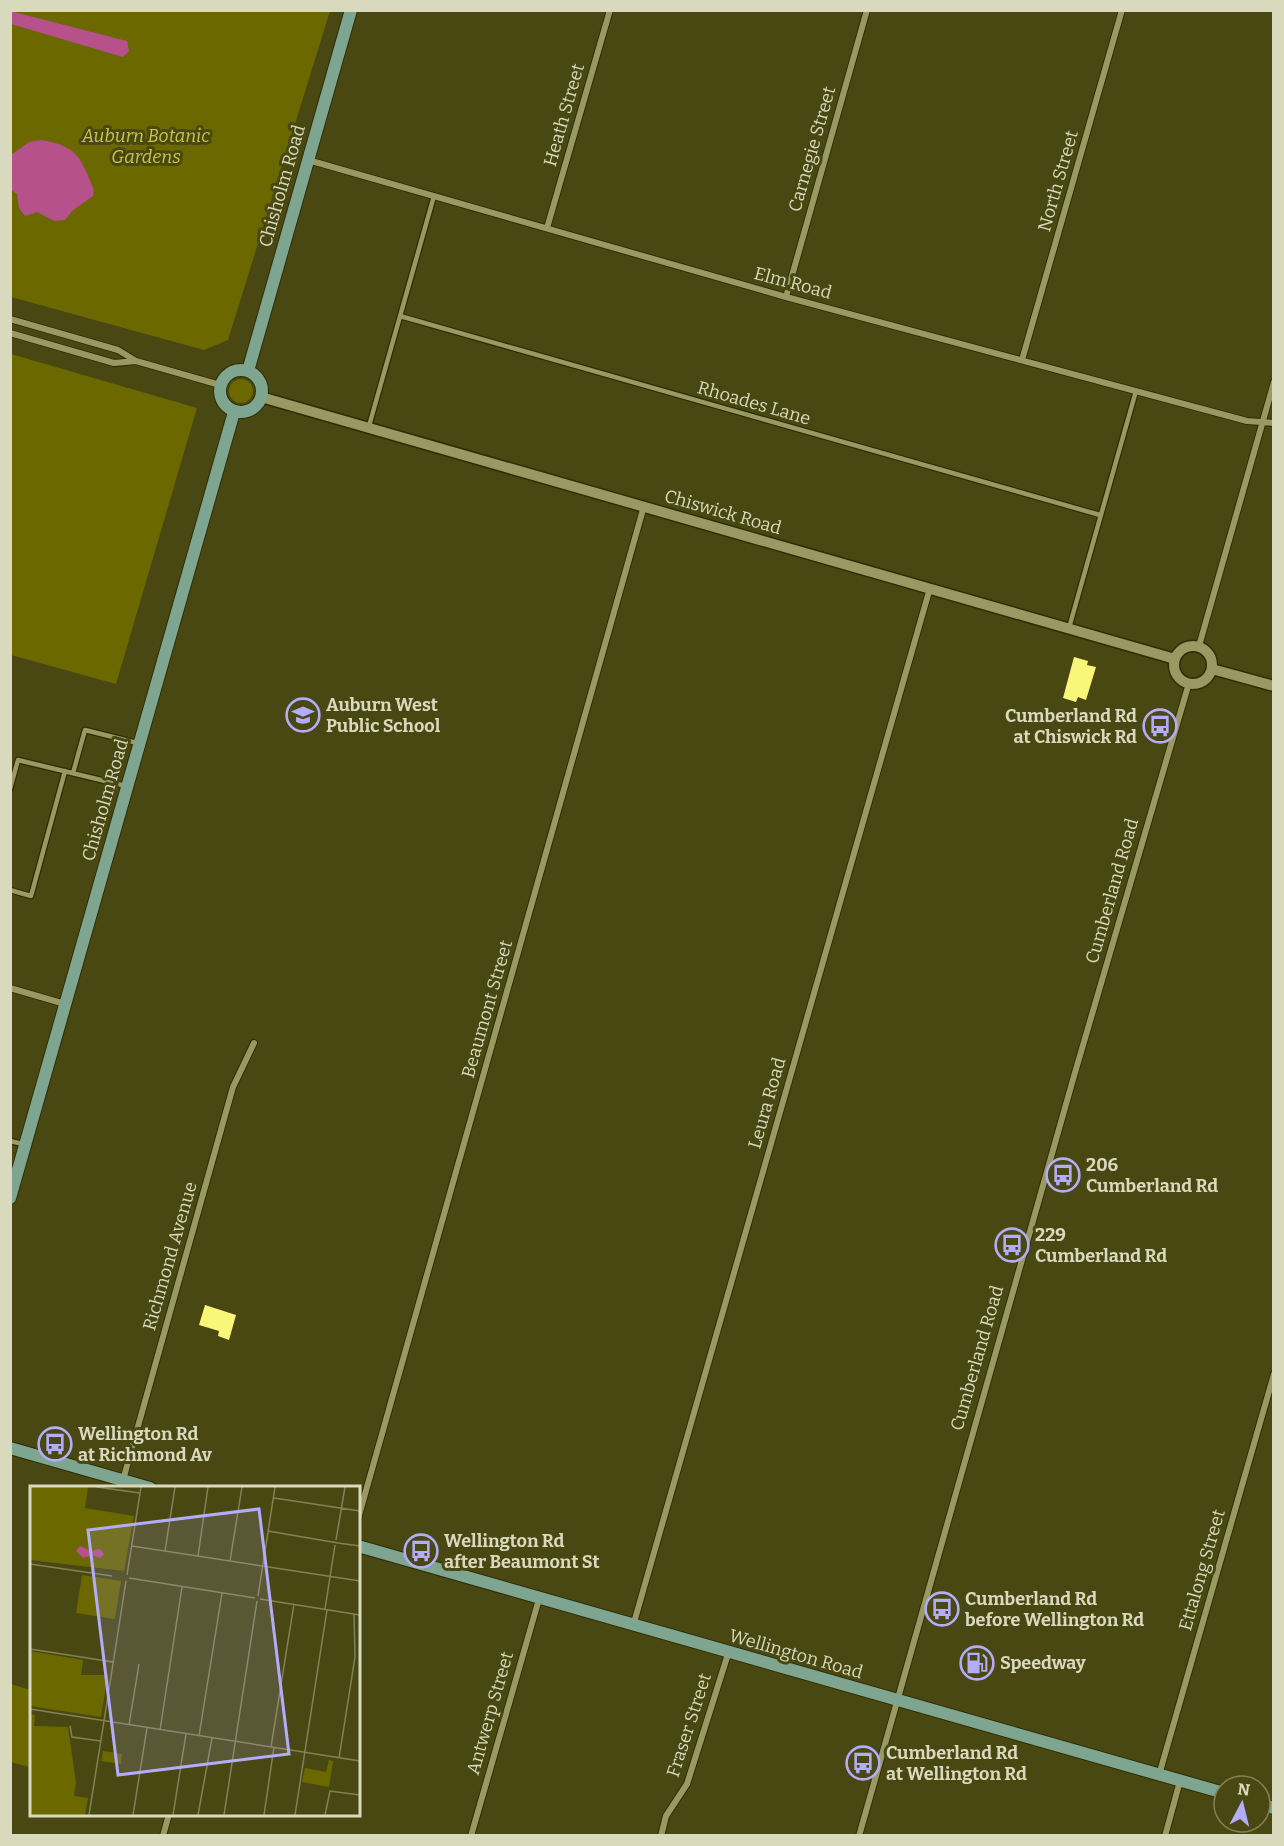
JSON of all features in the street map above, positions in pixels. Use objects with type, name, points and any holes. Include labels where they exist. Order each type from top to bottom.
[{"type":"main road","name":"Chisholm Road","points":[[248,371],[351,10]]},
{"type":"main road","points":[[248,371],[261,385],[261,397],[248,411],[234,412],[224,404],[220,385],[229,374],[248,371]]},
{"type":"main road","name":"Chisholm Road","points":[[10,1198],[234,412]]},
{"type":"main road","points":[[10,1448],[143,1486]]},
{"type":"main road","name":"Wellington Road","points":[[360,1547],[728,1654],[1212,1790]]},
{"type":"street","name":"Heath Street","points":[[547,228],[610,10]]},
{"type":"street","name":"Carnegie Street","points":[[786,297],[867,10]]},
{"type":"street","name":"North Street","points":[[1022,360],[1122,10]]},
{"type":"street","name":"Elm Road","points":[[308,160],[786,297],[1247,421],[1274,423]]},
{"type":"street","points":[[10,319],[118,350],[136,361],[220,385]]},
{"type":"street","points":[[10,333],[114,363],[136,361]]},
{"type":"street","points":[[1199,646],[1274,381]]},
{"type":"street","name":"Chiswick Road","points":[[261,397],[1175,659]]},
{"type":"street","name":"Beaumont Street","points":[[360,1512],[644,507]]},
{"type":"street","name":"Leura Road","points":[[633,1626],[930,588]]},
{"type":"street","points":[[1187,646],[1199,646],[1211,658],[1212,669],[1201,682],[1189,683],[1175,671],[1175,659],[1187,646]]},
{"type":"street","points":[[1212,669],[1274,686]]},
{"type":"street","name":"Cumberland Road","points":[[859,1836],[1070,1087],[1189,683]]},
{"type":"street","points":[[10,988],[65,1004]]},
{"type":"street","name":"Richmond Avenue","points":[[123,1480],[233,1087],[254,1043]]},
{"type":"street","name":"Ettalong Street","points":[[1159,1775],[1274,1374]]},
{"type":"street","name":"Antwerp Street","points":[[471,1836],[539,1599]]},
{"type":"street","name":"Fraser Street","points":[[661,1836],[666,1816],[687,1784],[728,1654]]},
{"type":"street","points":[[1165,1836],[1180,1781]]},
{"type":"street","points":[[163,1836],[169,1816]]},
{"type":"lane","points":[[368,429],[434,196]]},
{"type":"lane","name":"Rhoades Lane","points":[[400,316],[1100,515]]},
{"type":"lane","points":[[1069,628],[1137,391]]},
{"type":"lane","points":[[73,773],[85,730],[139,744]]},
{"type":"lane","points":[[10,789],[18,760],[127,786]]},
{"type":"lane","points":[[10,890],[31,896],[65,771]]},
{"type":"lane","points":[[10,1141],[25,1145]]},
{"type":"green space","name":"Auburn Botanic Gardens","points":[[10,11],[330,11],[228,340],[204,350],[11,297]]},
{"type":"green space","points":[[11,354],[197,408],[116,684],[11,655]]},
{"type":"green space","points":[[241,379],[250,382],[253,391],[250,400],[241,403],[232,400],[229,391],[232,382]]},
{"type":"green space","points":[[10,1684],[30,1690],[30,1763],[29,1767],[11,1762]]},
{"type":"shaded area","points":[[10,11],[127,41],[129,51],[123,57],[11,24]]},
{"type":"shaded area","points":[[41,140],[71,150],[82,162],[94,190],[93,196],[72,211],[65,220],[54,221],[37,212],[25,216],[19,208],[17,194],[11,190],[11,155],[29,142]]},
{"type":"building","points":[[1074,657],[1088,661],[1087,665],[1096,667],[1086,700],[1078,697],[1076,702],[1063,698]]},
{"type":"building","points":[[205,1305],[236,1315],[229,1340],[218,1336],[219,1331],[199,1325]]},
{"type":"place","name":"Auburn West Public School","points":[[303,715]]},
{"type":"place","name":"Cumberland Rd at Chiswick Rd","points":[[1160,726]]},
{"type":"place","name":"206 Cumberland Rd","points":[[1063,1175]]},
{"type":"place","name":"229 Cumberland Rd","points":[[1012,1245]]},
{"type":"place","name":"Wellington Rd at Richmond Av","points":[[55,1444]]},
{"type":"place","name":"Wellington Rd after Beaumont St","points":[[421,1551]]},
{"type":"place","name":"Cumberland Rd before Wellington Rd","points":[[942,1609]]},
{"type":"place","name":"Speedway","points":[[977,1663]]},
{"type":"place","name":"Cumberland Rd at Wellington Rd","points":[[863,1763]]}]
